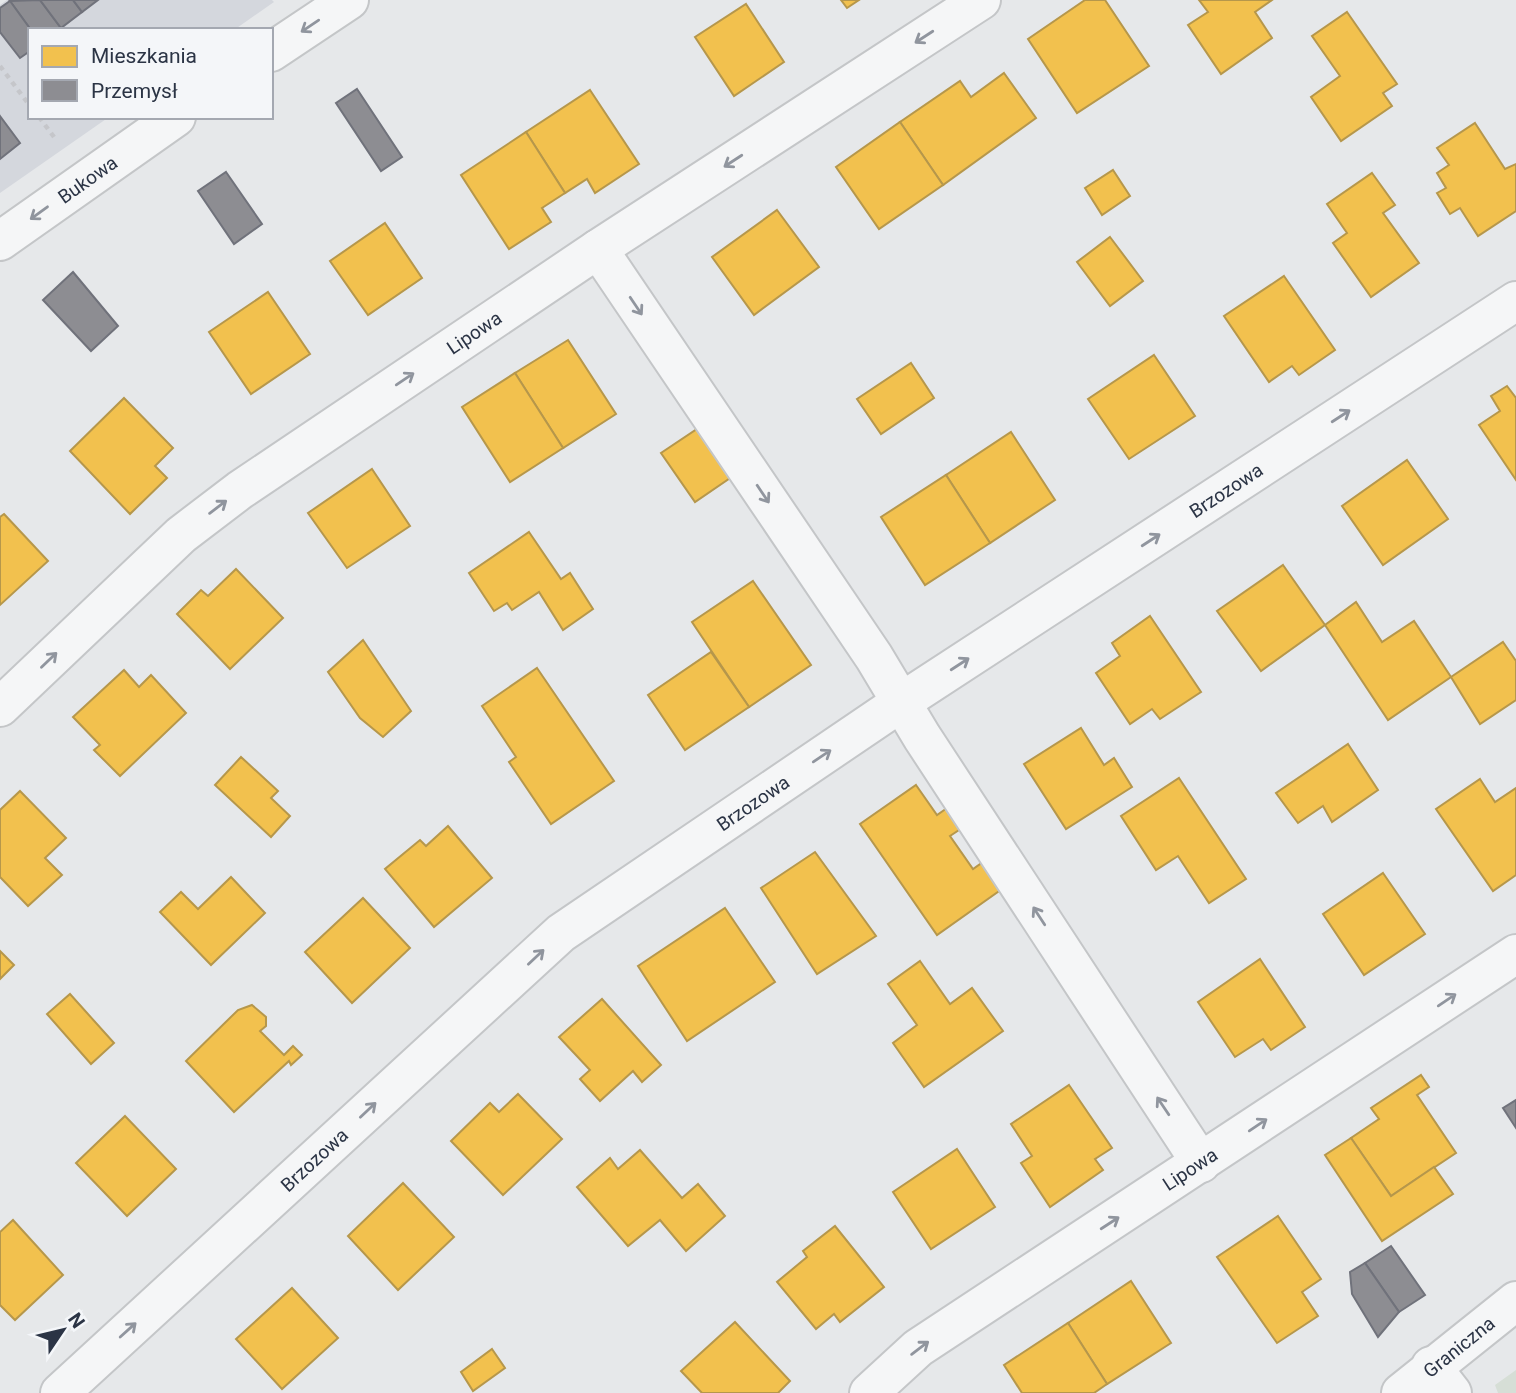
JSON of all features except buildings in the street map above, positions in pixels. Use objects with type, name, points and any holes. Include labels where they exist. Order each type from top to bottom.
[{"type":"street","points":[[273,51],[349,0]]},
{"type":"street","name":"Lipowa","points":[[0,707],[200,520],[240,490],[598,249],[981,0]]},
{"type":"street","name":"Bukowa","points":[[0,241],[173,119]]},
{"type":"street","points":[[598,249],[903,701],[930,749],[1201,1163]]},
{"type":"street","name":"Brzozowa","points":[[60,1393],[561,933],[903,701],[1516,302]]},
{"type":"street","name":"Lipowa","points":[[869,1393],[918,1348],[1516,954]]},
{"type":"street","name":"Graniczna","points":[[1401,1393],[1441,1380],[1516,1301]]},
{"type":"path","points":[[0,66],[28,103]]},
{"type":"path","points":[[41,119],[59,143]]},
{"type":"shaded area","points":[[7,0],[274,2],[237,28],[28,28],[28,119],[106,119],[0,193],[0,5]]},
{"type":"shaded area","points":[[1516,1370],[1516,1393],[1498,1393],[1495,1385]]}]
